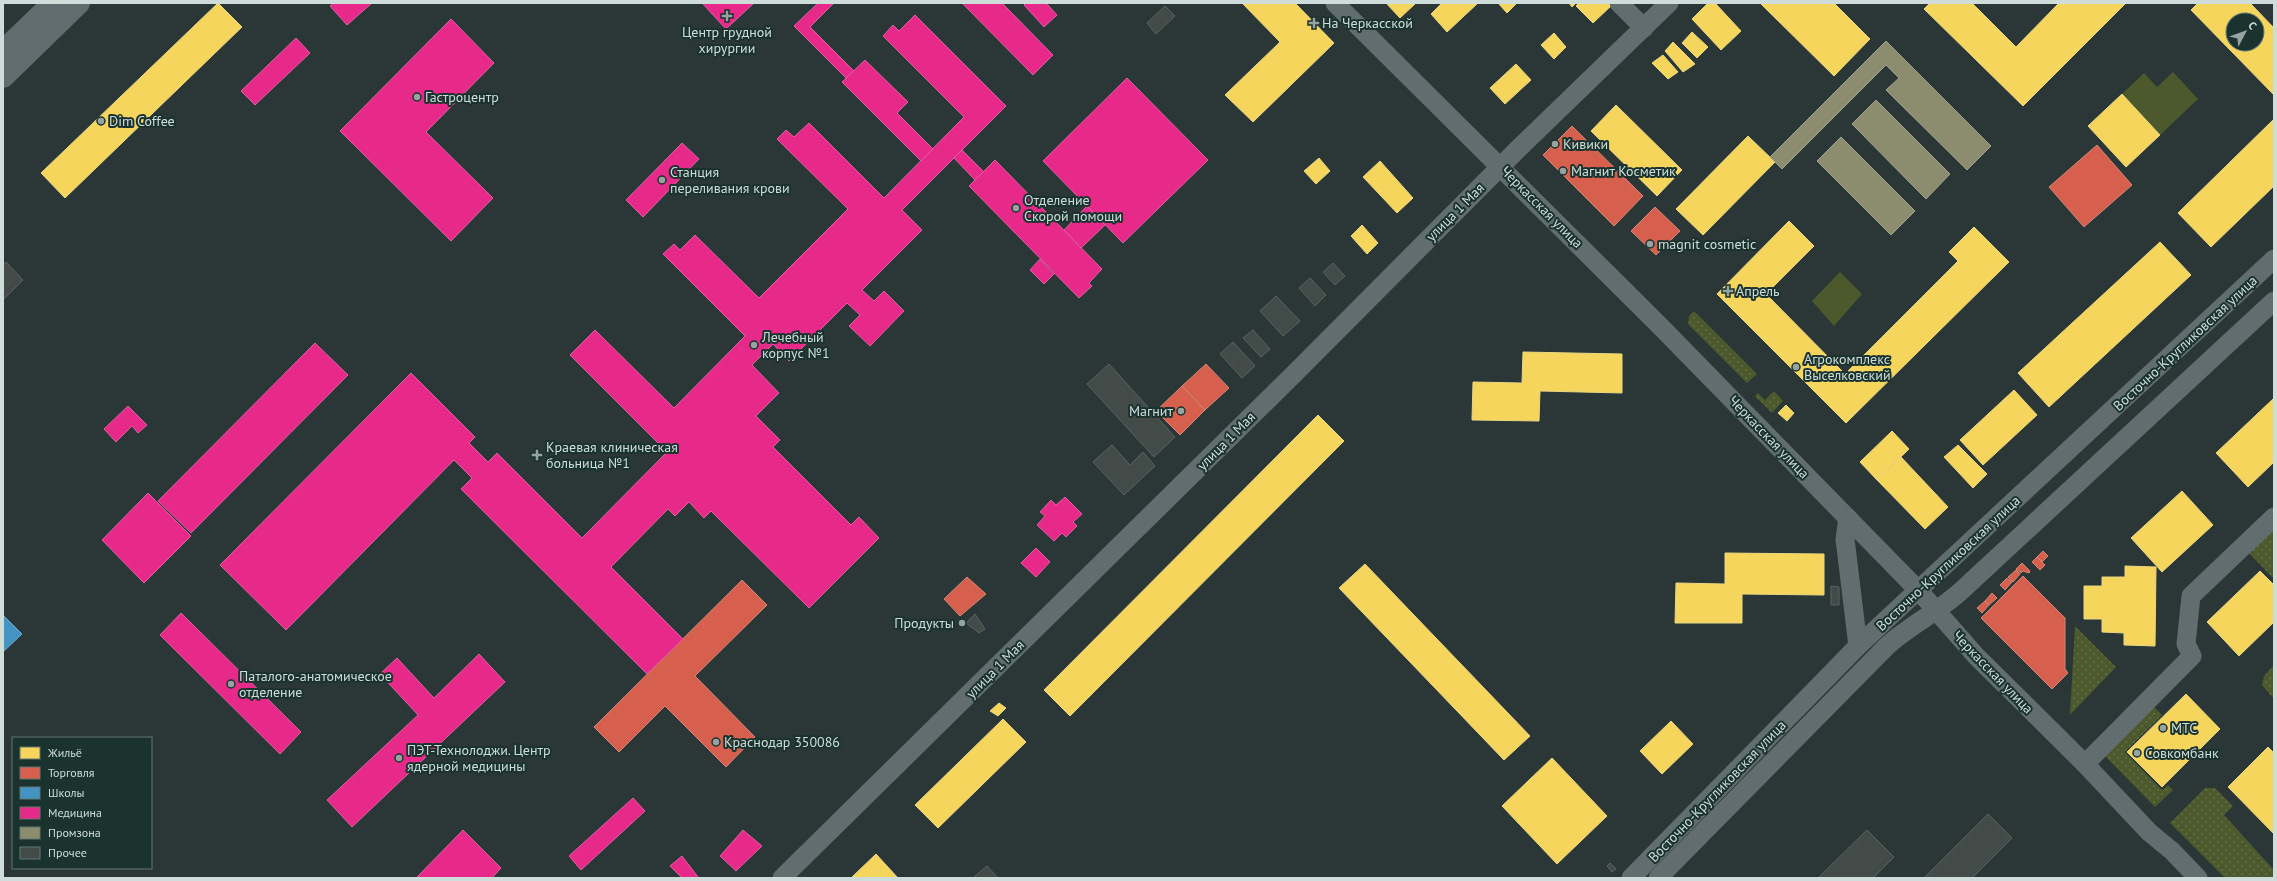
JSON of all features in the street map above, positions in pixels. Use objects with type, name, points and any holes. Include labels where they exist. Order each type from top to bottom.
[{"type":"main road","points":[[3,51],[52,3]]},
{"type":"main road","points":[[3,77],[79,3]]},
{"type":"street","name":"Черкасская улица","points":[[1335,3],[1662,327],[1919,590],[1936,612],[1976,656],[2086,764],[2149,832],[2172,851],[2198,878]]},
{"type":"street","points":[[1619,3],[1644,28]]},
{"type":"street","name":"улица 1 Мая","points":[[782,878],[1290,378],[1500,166],[1669,3]]},
{"type":"street","name":"Восточно-Кругликовская улица","points":[[1631,878],[1858,646],[2274,259]]},
{"type":"street","name":"Восточно-Кругликовская улица","points":[[1658,878],[1887,646],[1898,636],[1936,612],[1973,580],[2274,301]]},
{"type":"street","points":[[2086,764],[2192,656],[2186,644],[2191,596],[2274,517]]},
{"type":"street","points":[[1848,518],[1845,539],[1858,646]]},
{"type":"green space","points":[[2173,72],[2198,99],[2160,135],[2122,94],[2144,73],[2157,87]]},
{"type":"green space","points":[[1840,272],[1862,294],[1834,326],[1812,301]]},
{"type":"green space","points":[[1694,311],[1757,374],[1747,383],[1688,324],[1689,316]]},
{"type":"green space","points":[[1774,391],[1783,401],[1772,413],[1755,396],[1758,393],[1765,400]]},
{"type":"green space","points":[[2274,525],[2274,579],[2247,551]]},
{"type":"green space","points":[[2075,626],[2116,667],[2070,715]]},
{"type":"green space","points":[[2274,665],[2274,699],[2262,685],[2264,676]]},
{"type":"green space","points":[[2154,707],[2162,715],[2125,752],[2162,790],[2168,785],[2173,790],[2155,807],[2105,756]]},
{"type":"green space","points":[[2205,788],[2215,788],[2233,806],[2224,815],[2274,870],[2274,878],[2225,878],[2170,823]]},
{"type":"building: Жильё","points":[[218,3],[242,27],[65,198],[41,173]]},
{"type":"building: Жильё","points":[[1242,3],[1295,3],[1334,43],[1253,122],[1225,95],[1280,42]]},
{"type":"building: Жильё","points":[[1386,3],[1416,3],[1400,18]]},
{"type":"building: Жильё","points":[[1442,3],[1478,3],[1447,32],[1431,14]]},
{"type":"building: Жильё","points":[[1498,3],[1517,3],[1507,13]]},
{"type":"building: Жильё","points":[[1569,3],[1576,3],[1572,7]]},
{"type":"building: Жильё","points":[[1579,3],[1608,3],[1611,6],[1593,23],[1576,6]]},
{"type":"building: Жильё","points":[[1708,3],[1715,3],[1741,31],[1721,50],[1692,19]]},
{"type":"building: Жильё","points":[[1760,3],[1834,3],[1870,39],[1834,76]]},
{"type":"building: Жильё","points":[[1930,3],[1972,3],[2016,47],[2059,3],[2126,3],[2023,106],[1924,9]]},
{"type":"building: Жильё","points":[[2198,3],[2250,3],[2259,12],[2225,12],[2225,45],[2191,10]]},
{"type":"building: Жильё","points":[[2265,19],[2274,28],[2274,95],[2232,52],[2265,52]]},
{"type":"building: Жильё","points":[[1692,32],[1708,47],[1697,58],[1682,43]]},
{"type":"building: Жильё","points":[[1554,33],[1566,47],[1554,59],[1541,45]]},
{"type":"building: Жильё","points":[[1673,42],[1695,64],[1683,72],[1665,51]]},
{"type":"building: Жильё","points":[[1663,55],[1678,72],[1668,79],[1652,63]]},
{"type":"building: Жильё","points":[[1516,64],[1531,80],[1505,104],[1490,88]]},
{"type":"building: Жильё","points":[[2122,94],[2160,135],[2126,167],[2088,126]]},
{"type":"building: Жильё","points":[[1616,105],[1682,170],[1657,196],[1591,131]]},
{"type":"building: Жильё","points":[[2274,119],[2274,186],[2211,247],[2178,213]]},
{"type":"building: Жильё","points":[[1748,136],[1775,162],[1703,235],[1676,209]]},
{"type":"building: Жильё","points":[[1319,158],[1330,171],[1316,184],[1304,171]]},
{"type":"building: Жильё","points":[[1380,161],[1413,198],[1397,213],[1363,177]]},
{"type":"building: Жильё","points":[[1789,221],[1814,246],[1766,294],[1845,374],[1958,261],[1949,252],[1974,227],[2009,262],[1846,423],[1717,294]]},
{"type":"building: Жильё","points":[[1362,225],[1378,243],[1367,254],[1351,236]]},
{"type":"building: Жильё","points":[[2160,242],[2191,275],[2049,407],[2018,373]]},
{"type":"building: Жильё","points":[[1523,352],[1622,354],[1622,393],[1540,391],[1539,421],[1472,420],[1473,382],[1522,383]]},
{"type":"building: Жильё","points":[[2014,390],[2037,415],[1983,465],[1960,440]]},
{"type":"building: Жильё","points":[[2274,398],[2274,462],[2248,487],[2216,453]]},
{"type":"building: Жильё","points":[[1786,405],[1794,413],[1787,421],[1778,413]]},
{"type":"building: Жильё","points":[[1318,415],[1344,441],[1070,716],[1044,690]]},
{"type":"building: Жильё","points":[[1892,431],[1909,449],[1877,480],[1860,462]]},
{"type":"building: Жильё","points":[[1958,445],[1987,474],[1973,488],[1944,457]]},
{"type":"building: Жильё","points":[[1901,457],[1948,507],[1925,529],[1877,480]]},
{"type":"building: Жильё","points":[[2182,491],[2213,525],[2162,572],[2131,538]]},
{"type":"building: Жильё","points":[[1725,553],[1824,554],[1824,595],[1742,594],[1742,623],[1675,623],[1676,583],[1725,584]]},
{"type":"building: Жильё","points":[[1365,564],[1530,736],[1504,760],[1339,588]]},
{"type":"building: Жильё","points":[[2125,566],[2156,567],[2155,646],[2124,645],[2124,633],[2102,632],[2102,619],[2084,619],[2084,586],[2102,586],[2102,577],[2125,577]]},
{"type":"building: Жильё","points":[[2260,571],[2274,585],[2274,622],[2239,656],[2207,622]]},
{"type":"building: Жильё","points":[[2186,694],[2220,729],[2162,787],[2127,752]]},
{"type":"building: Жильё","points":[[999,703],[1006,708],[998,716],[990,711]]},
{"type":"building: Жильё","points":[[1003,719],[1026,742],[938,828],[915,805]]},
{"type":"building: Жильё","points":[[1671,721],[1693,744],[1662,774],[1640,751]]},
{"type":"building: Жильё","points":[[2268,747],[2274,753],[2274,834],[2228,787]]},
{"type":"building: Жильё","points":[[1552,758],[1607,816],[1557,864],[1502,806]]},
{"type":"building: Жильё","points":[[876,854],[898,878],[851,878]]},
{"type":"building: Торговля","points":[[1572,126],[1643,196],[1614,226],[1543,155]]},
{"type":"building: Торговля","points":[[2097,145],[2132,185],[2084,227],[2049,187]]},
{"type":"building: Торговля","points":[[1655,207],[1680,231],[1656,255],[1631,231]]},
{"type":"building: Торговля","name":"Магнит","points":[[1206,364],[1229,388],[1205,410],[1182,386]]},
{"type":"building: Торговля","name":"Магнит","points":[[1182,386],[1205,410],[1180,435],[1156,411]]},
{"type":"building: Торговля","points":[[2043,551],[2048,556],[2042,562],[2037,557]]},
{"type":"building: Торговля","points":[[2037,557],[2045,565],[2040,570],[2032,562]]},
{"type":"building: Торговля","points":[[2022,563],[2030,571],[2029,573],[2023,571],[2021,573],[2016,569]]},
{"type":"building: Торговля","points":[[2016,570],[2020,574],[2013,582],[2008,577]]},
{"type":"building: Торговля","points":[[2023,576],[2065,618],[2065,669],[2068,673],[2052,689],[1981,618]]},
{"type":"building: Торговля","points":[[967,577],[986,594],[960,616],[944,599]]},
{"type":"building: Торговля","points":[[2007,578],[2012,582],[2005,590],[2000,585]]},
{"type":"building: Торговля","points":[[742,580],[767,605],[695,676],[755,737],[726,767],[665,706],[619,752],[594,727]]},
{"type":"building: Торговля","points":[[1992,593],[1997,598],[1989,605],[1985,601]]},
{"type":"building: Торговля","points":[[1985,601],[1989,605],[1982,613],[1977,608]]},
{"type":"building: Школы","points":[[3,615],[22,634],[3,652]]},
{"type":"building: Медицина","points":[[334,3],[372,3],[347,25],[330,6]]},
{"type":"building: Медицина","name":"Центр грудной хирургии","points":[[702,3],[754,3],[726,29]]},
{"type":"building: Медицина","points":[[818,3],[834,3],[810,27],[854,71],[846,78],[794,26]]},
{"type":"building: Медицина","points":[[962,3],[1002,3],[1053,55],[1033,75]]},
{"type":"building: Медицина","points":[[1026,3],[1046,3],[1057,15],[1044,27],[1024,5]]},
{"type":"building: Медицина","name":"Лечебный корпус №1","points":[[915,15],[1006,106],[902,210],[922,230],[862,290],[874,301],[884,291],[904,311],[870,346],[849,326],[860,315],[847,303],[789,361],[773,344],[752,365],[779,393],[756,416],[780,440],[773,447],[851,525],[859,517],[879,538],[809,608],[711,511],[704,518],[689,502],[675,516],[668,509],[611,567],[683,639],[647,674],[461,489],[472,478],[454,460],[286,630],[220,565],[411,373],[475,437],[469,443],[488,462],[497,453],[582,538],[667,452],[570,355],[595,330],[674,408],[745,336],[663,254],[674,244],[680,250],[695,235],[759,298],[848,209],[777,139],[786,130],[794,137],[809,123],[884,198],[964,117],[883,36],[893,25],[899,31]]},
{"type":"building: Медицина","name":"Гастроцентр","points":[[451,19],[494,63],[426,132],[493,198],[451,241],[340,131]]},
{"type":"building: Медицина","points":[[296,38],[310,53],[255,105],[241,91]]},
{"type":"building: Медицина","points":[[865,60],[908,102],[897,113],[933,149],[921,161],[842,82]]},
{"type":"building: Медицина","points":[[1127,78],[1208,160],[1123,243],[1043,161]]},
{"type":"building: Медицина","name":"Станция переливания крови","points":[[682,143],[699,159],[643,217],[626,200]]},
{"type":"building: Медицина","points":[[962,150],[984,172],[975,180],[954,158]]},
{"type":"building: Медицина","name":"Отделение Скорой помощи","points":[[995,160],[1102,269],[1089,283],[1092,286],[1079,298],[969,186]]},
{"type":"building: Медицина","points":[[1087,206],[1105,225],[1081,248],[1064,230]]},
{"type":"building: Медицина","points":[[1040,259],[1054,274],[1044,284],[1030,270]]},
{"type":"building: Медицина","points":[[315,343],[348,375],[191,533],[158,501]]},
{"type":"building: Медицина","points":[[128,406],[147,425],[138,433],[132,426],[116,442],[104,429]]},
{"type":"building: Медицина","points":[[148,493],[191,536],[144,583],[102,540]]},
{"type":"building: Медицина","points":[[1065,497],[1082,514],[1073,522],[1077,526],[1066,537],[1062,533],[1054,541],[1037,525],[1045,516],[1040,512],[1051,500],[1056,505]]},
{"type":"building: Медицина","points":[[1036,548],[1050,562],[1036,577],[1021,563]]},
{"type":"building: Медицина","name":"Паталого-анатомическое отделение","points":[[181,613],[301,732],[280,754],[160,635]]},
{"type":"building: Медицина","name":"ПЭТ-Технолоджи. Центр ядерной медицины","points":[[479,654],[505,682],[352,827],[327,800],[418,715],[380,674],[397,658],[434,698]]},
{"type":"building: Медицина","points":[[633,798],[645,811],[581,870],[569,856]]},
{"type":"building: Медицина","points":[[463,830],[501,868],[492,878],[416,878]]},
{"type":"building: Медицина","points":[[743,830],[762,846],[736,871],[720,856]]},
{"type":"building: Медицина","points":[[682,856],[698,877],[682,878],[670,866]]},
{"type":"building: Промзона","points":[[1886,41],[1991,146],[1967,170],[1886,90],[1899,78],[1886,65],[1782,169],[1770,157]]},
{"type":"building: Промзона","points":[[1876,100],[1950,174],[1926,199],[1852,124]]},
{"type":"building: Промзона","points":[[1841,137],[1915,211],[1891,235],[1817,161]]},
{"type":"building: Прочее","points":[[1165,6],[1175,16],[1156,34],[1147,23]]},
{"type":"building: Прочее","points":[[6,262],[23,280],[3,300],[3,265]]},
{"type":"building: Прочее","points":[[1333,263],[1345,276],[1335,285],[1323,272]]},
{"type":"building: Прочее","points":[[1310,278],[1326,295],[1315,306],[1299,288]]},
{"type":"building: Прочее","points":[[1276,296],[1300,321],[1283,336],[1260,311]]},
{"type":"building: Прочее","points":[[1253,330],[1270,349],[1261,357],[1243,338]]},
{"type":"building: Прочее","points":[[1233,342],[1255,366],[1242,378],[1220,354]]},
{"type":"building: Прочее","points":[[1109,364],[1175,437],[1154,457],[1087,384]]},
{"type":"building: Прочее","points":[[1112,445],[1130,465],[1143,452],[1155,466],[1124,495],[1093,462]]},
{"type":"building: Прочее","points":[[1831,586],[1839,587],[1839,605],[1831,605]]},
{"type":"building: Прочее","points":[[975,614],[985,629],[979,633],[966,623]]},
{"type":"building: Прочее","points":[[1988,814],[2012,838],[1972,878],[1924,878]]},
{"type":"building: Прочее","points":[[1867,830],[1894,857],[1873,878],[1818,878]]},
{"type":"building: Прочее","points":[[1610,863],[1616,869],[1612,872],[1607,866]]},
{"type":"building: Прочее","points":[[987,866],[998,878],[973,878]]},
{"type":"place","name":"Центр грудной хирургии","points":[[727,16]]},
{"type":"place","name":"На Черкасской","points":[[1314,23]]},
{"type":"place","name":"Гастроцентр","points":[[417,97]]},
{"type":"place","name":"Dim Coffee","points":[[101,121]]},
{"type":"place","name":"Кивики","points":[[1555,144]]},
{"type":"place","name":"Магнит Косметик","points":[[1563,171]]},
{"type":"place","name":"Станция переливания крови","points":[[662,180]]},
{"type":"place","name":"Отделение Скорой помощи","points":[[1016,208]]},
{"type":"place","name":"magnit cosmetic","points":[[1650,244]]},
{"type":"place","name":"Апрель","points":[[1728,291]]},
{"type":"place","name":"Лечебный корпус №1","points":[[754,345]]},
{"type":"place","name":"Агрокомплекс Выселковский","points":[[1796,367]]},
{"type":"place","name":"Магнит","points":[[1181,411]]},
{"type":"place","name":"Краевая клиническая больница №1","points":[[537,455]]},
{"type":"place","name":"Продукты","points":[[962,623]]},
{"type":"place","name":"Паталого-анатомическое отделение","points":[[231,684]]},
{"type":"place","name":"МТС","points":[[2163,728]]},
{"type":"place","name":"Краснодар 350086","points":[[716,742]]},
{"type":"place","name":"Совкомбанк","points":[[2137,753]]},
{"type":"place","name":"ПЭТ-Технолоджи. Центр ядерной медицины","points":[[399,758]]}]
